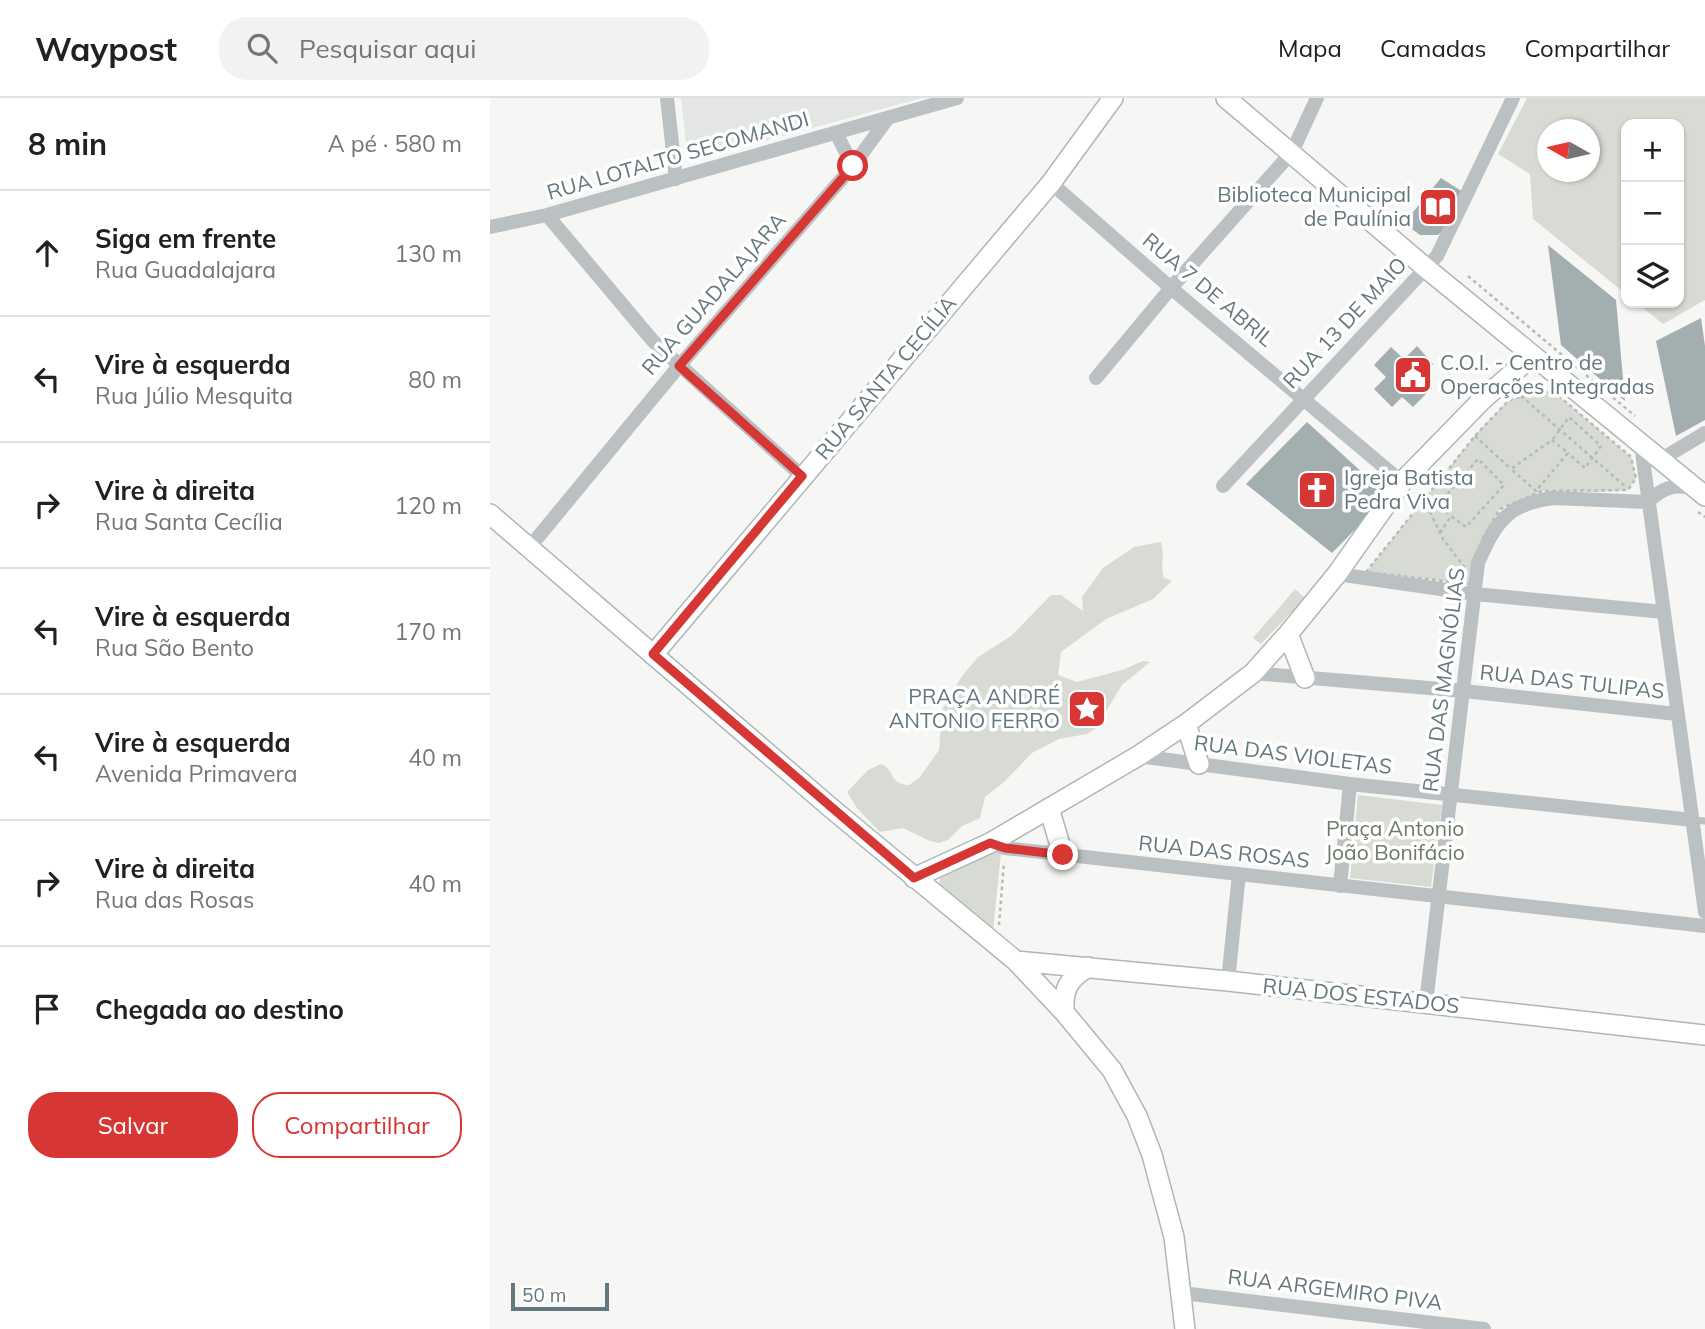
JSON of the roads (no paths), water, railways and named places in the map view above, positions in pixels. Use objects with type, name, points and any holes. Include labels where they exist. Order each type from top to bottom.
[{"type":"street","points":[[667,98],[676,178]]},
{"type":"street","name":"RUA LOTALTO SECOMANDI","points":[[490,227],[547,215],[957,98]]},
{"type":"street","name":"RUA SANTA CECÍLIA","points":[[653,654],[1051,183],[1113,98]]},
{"type":"street","points":[[1226,98],[1426,268],[1701,493]]},
{"type":"street","points":[[1096,378],[1171,288],[1292,152],[1317,98]]},
{"type":"street","name":"RUA 13 DE MAIO","points":[[1223,486],[1437,256],[1513,98]]},
{"type":"street","name":"RUA GUADALAJARA","points":[[528,548],[679,366],[853,166],[888,118]]},
{"type":"street","points":[[836,133],[853,166]]},
{"type":"street","name":"RUA 7 DE ABRIL","points":[[1051,183],[1171,288],[1402,482]]},
{"type":"street","points":[[547,215],[653,341],[802,476]]},
{"type":"street","points":[[914,878],[997,845],[1049,808],[1138,756],[1254,674],[1336,574],[1402,482],[1482,400],[1532,356]]},
{"type":"street","points":[[1660,460],[1705,433]]},
{"type":"street","points":[[1641,445],[1677,714],[1699,820],[1705,912]]},
{"type":"street","points":[[1648,502],[1658,492],[1681,485],[1701,493]]},
{"type":"street","name":"RUA DAS MAGNÓLIAS","points":[[1426,1003],[1478,563],[1498,523],[1524,504],[1553,498],[1648,502]]},
{"type":"street","points":[[490,514],[914,878],[1016,961],[1064,1012],[1112,1070],[1137,1116],[1152,1155],[1174,1237],[1185,1329]]},
{"type":"street","points":[[1336,574],[1475,594],[1664,612]]},
{"type":"street","points":[[1288,634],[1305,678]]},
{"type":"street","name":"RUA DAS TULIPAS","points":[[1254,674],[1464,691],[1677,714]]},
{"type":"street","points":[[1186,724],[1199,764]]},
{"type":"street","name":"RUA DAS VIOLETAS","points":[[1138,756],[1350,784],[1699,820]]},
{"type":"street","points":[[1340,886],[1350,784]]},
{"type":"street","points":[[1049,808],[1063,855]]},
{"type":"street","name":"RUA DAS ROSAS","points":[[997,845],[1063,855],[1705,926]]},
{"type":"street","points":[[1228,981],[1239,874]]},
{"type":"street","name":"RUA DOS ESTADOS","points":[[1016,961],[1228,981],[1705,1035]]},
{"type":"street","points":[[1064,1012],[1064,991],[1067,984],[1088,967]]},
{"type":"street","name":"RUA ARGEMIRO PIVA","points":[[1182,1293],[1484,1329]]},
{"type":"place","name":"Biblioteca Municipal de Paulínia","points":[[1438,207]]},
{"type":"place","name":"C.O.I. - Centro de Operações Integradas","points":[[1413,375]]},
{"type":"place","name":"Igreja Batista Pedra Viva","points":[[1317,490]]},
{"type":"place","name":"PRAÇA ANDRÉ ANTONIO FERRO","points":[[1087,709]]},
{"type":"park label","name":"Praça Antonio João Bonifácio","points":[[1395,841]]}]
